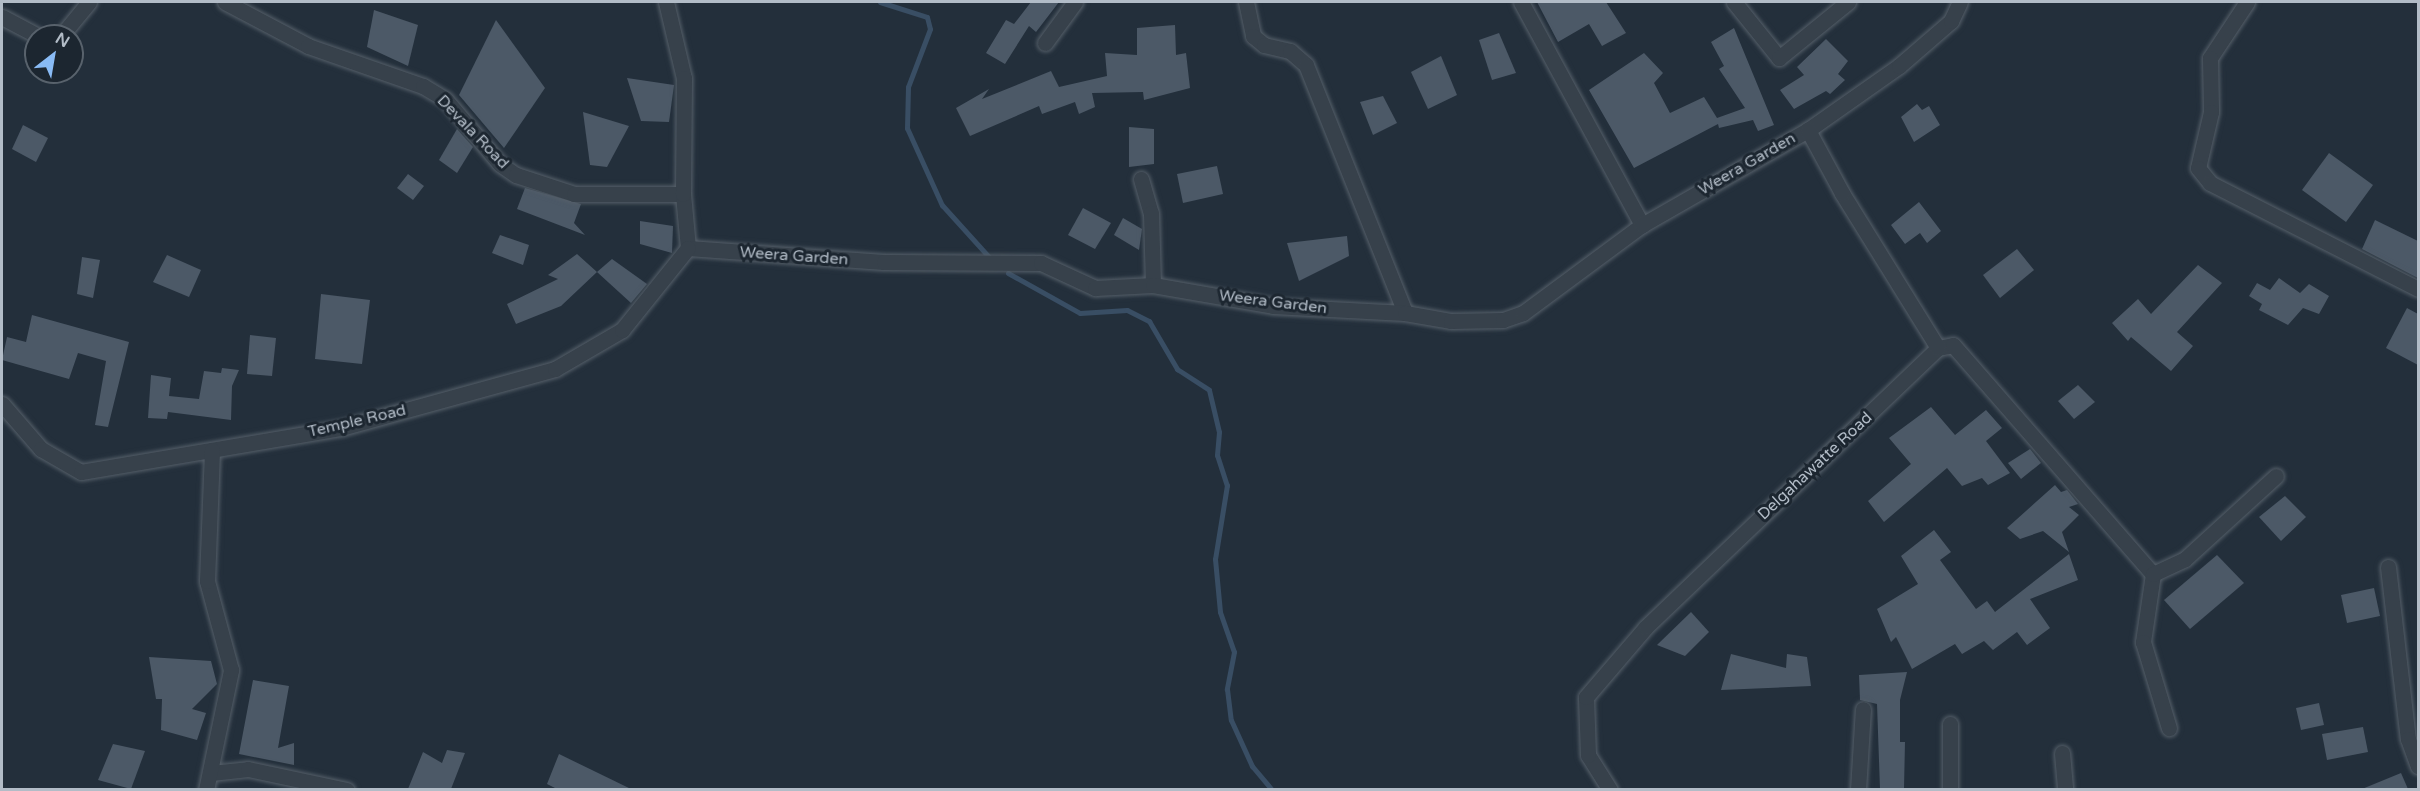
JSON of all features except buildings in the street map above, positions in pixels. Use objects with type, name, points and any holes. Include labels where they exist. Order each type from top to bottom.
[{"type":"street","points":[[71,24],[89,2]]},
{"type":"street","name":"Devala Road","points":[[225,2],[308,46],[430,90],[445,99],[500,164],[516,175],[574,194],[683,194]]},
{"type":"street","points":[[666,2],[684,78],[683,194],[688,248]]},
{"type":"street","points":[[1045,43],[1075,2]]},
{"type":"street","points":[[1246,2],[1252,36],[1264,45],[1290,51],[1306,65],[1405,314]]},
{"type":"street","points":[[1521,2],[1642,225]]},
{"type":"street","points":[[1734,2],[1779,58],[1848,2]]},
{"type":"street","name":"Weera Garden","points":[[688,248],[884,262],[1041,263],[1095,288],[1153,285],[1273,306],[1405,314],[1451,321],[1503,320],[1523,313],[1642,225],[1808,130],[1899,66],[1951,21],[1960,2]]},
{"type":"street","points":[[2247,2],[2210,58],[2211,112],[2198,168],[2210,183],[2418,289]]},
{"type":"street","points":[[2,17],[24,29]]},
{"type":"street","points":[[1808,130],[1842,193],[1938,348],[1953,345],[2153,574],[2143,642],[2169,728]]},
{"type":"street","points":[[1141,178],[1151,213],[1153,285]]},
{"type":"street","name":"Temple Road","points":[[2,404],[41,449],[81,472],[341,428],[555,369],[622,330],[688,248]]},
{"type":"street","name":"Delgahawatte Road","points":[[1610,789],[1588,755],[1586,697],[1646,627],[1938,348]]},
{"type":"street","points":[[206,789],[231,670],[207,581],[212,450]]},
{"type":"street","points":[[2153,574],[2185,559],[2276,476]]},
{"type":"street","points":[[2388,567],[2408,740],[2418,766]]},
{"type":"street","points":[[1858,789],[1863,709]]},
{"type":"street","points":[[1950,724],[1950,789]]},
{"type":"street","points":[[2062,753],[2065,789]]},
{"type":"street","points":[[211,773],[248,768],[347,789]]},
{"type":"waterway","points":[[880,2],[927,17],[930,29],[908,87],[907,128],[942,205],[989,257]]},
{"type":"waterway","points":[[1008,273],[1080,313],[1127,310],[1149,321],[1177,369],[1209,390],[1219,432],[1217,455],[1227,485],[1215,559],[1220,612],[1234,652],[1227,689],[1231,720],[1252,766],[1272,790]]}]
